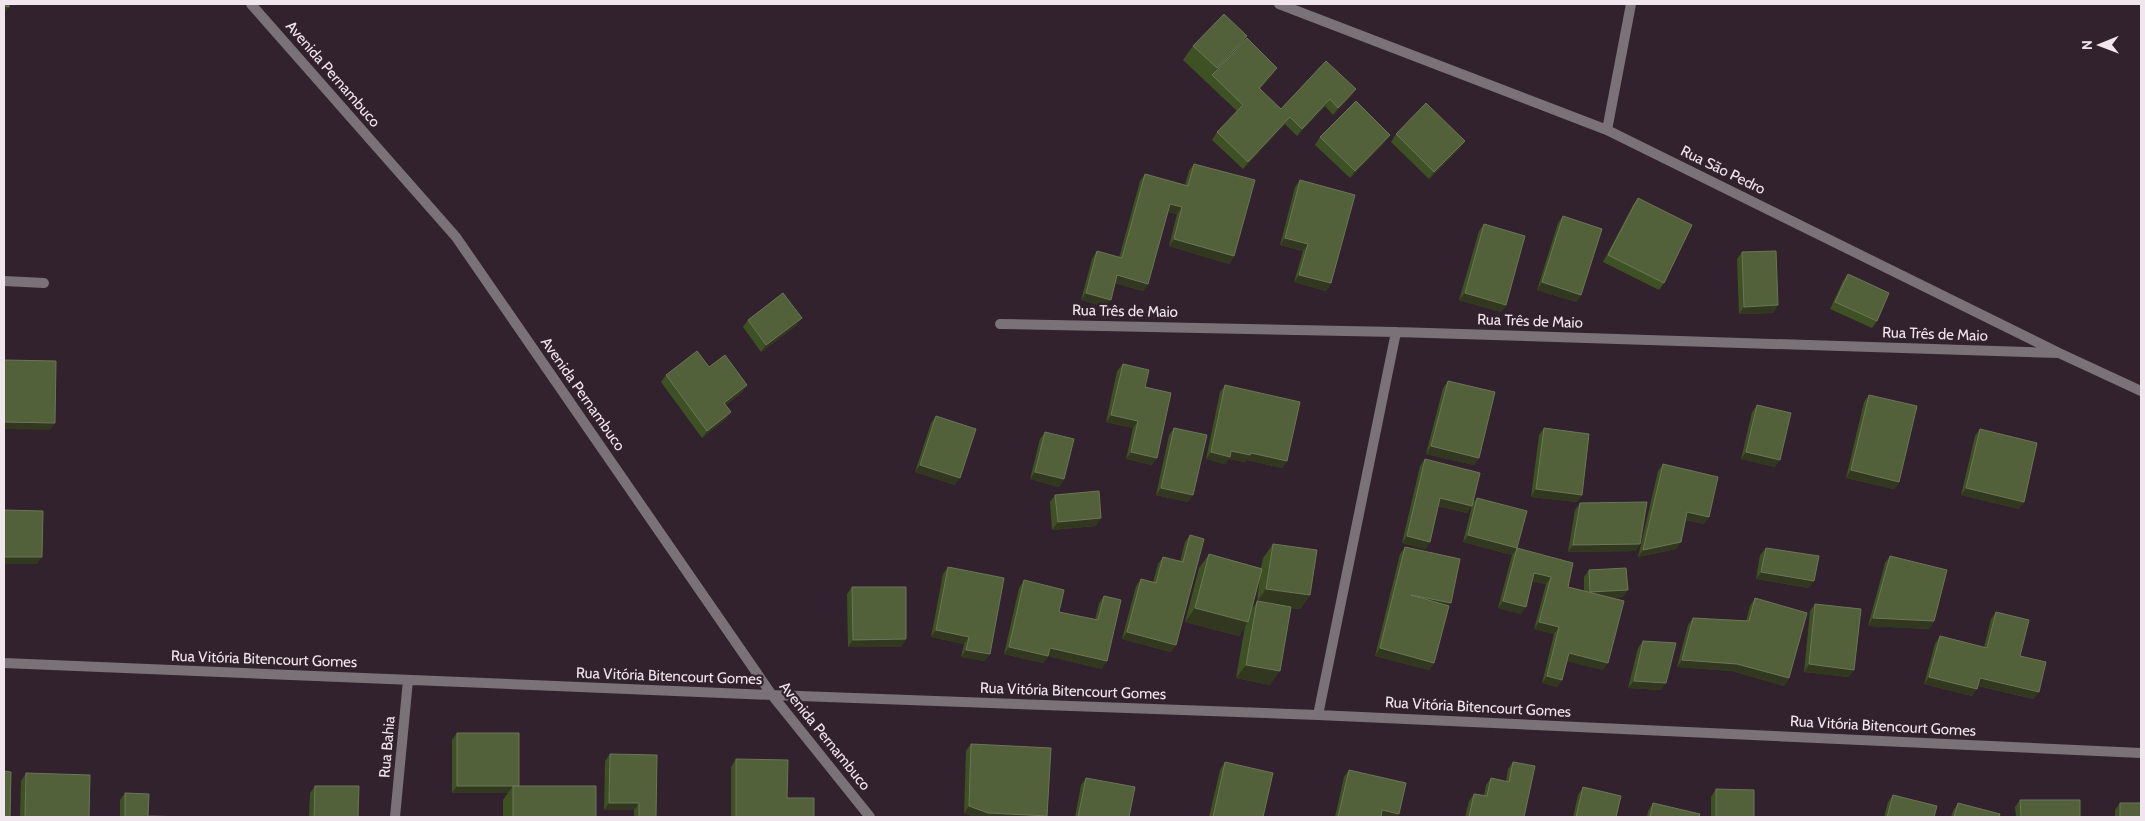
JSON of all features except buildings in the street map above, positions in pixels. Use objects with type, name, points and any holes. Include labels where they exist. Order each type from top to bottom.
[{"type":"street","name":"Avenida Pernambuco","points":[[251,4],[456,237],[772,695],[870,817]]},
{"type":"street","name":"Rua São Pedro","points":[[1279,4],[1607,130],[2059,353],[2141,391]]},
{"type":"street","points":[[1607,130],[1631,4]]},
{"type":"street","points":[[4,281],[44,283]]},
{"type":"street","name":"Rua Três de Maio","points":[[1000,324],[1396,332],[2059,353]]},
{"type":"street","points":[[1318,715],[1396,332]]},
{"type":"street","name":"Rua Vitória Bitencourt Gomes","points":[[4,664],[1318,715],[2141,753]]},
{"type":"street","name":"Rua Bahia","points":[[395,817],[408,680]]}]
